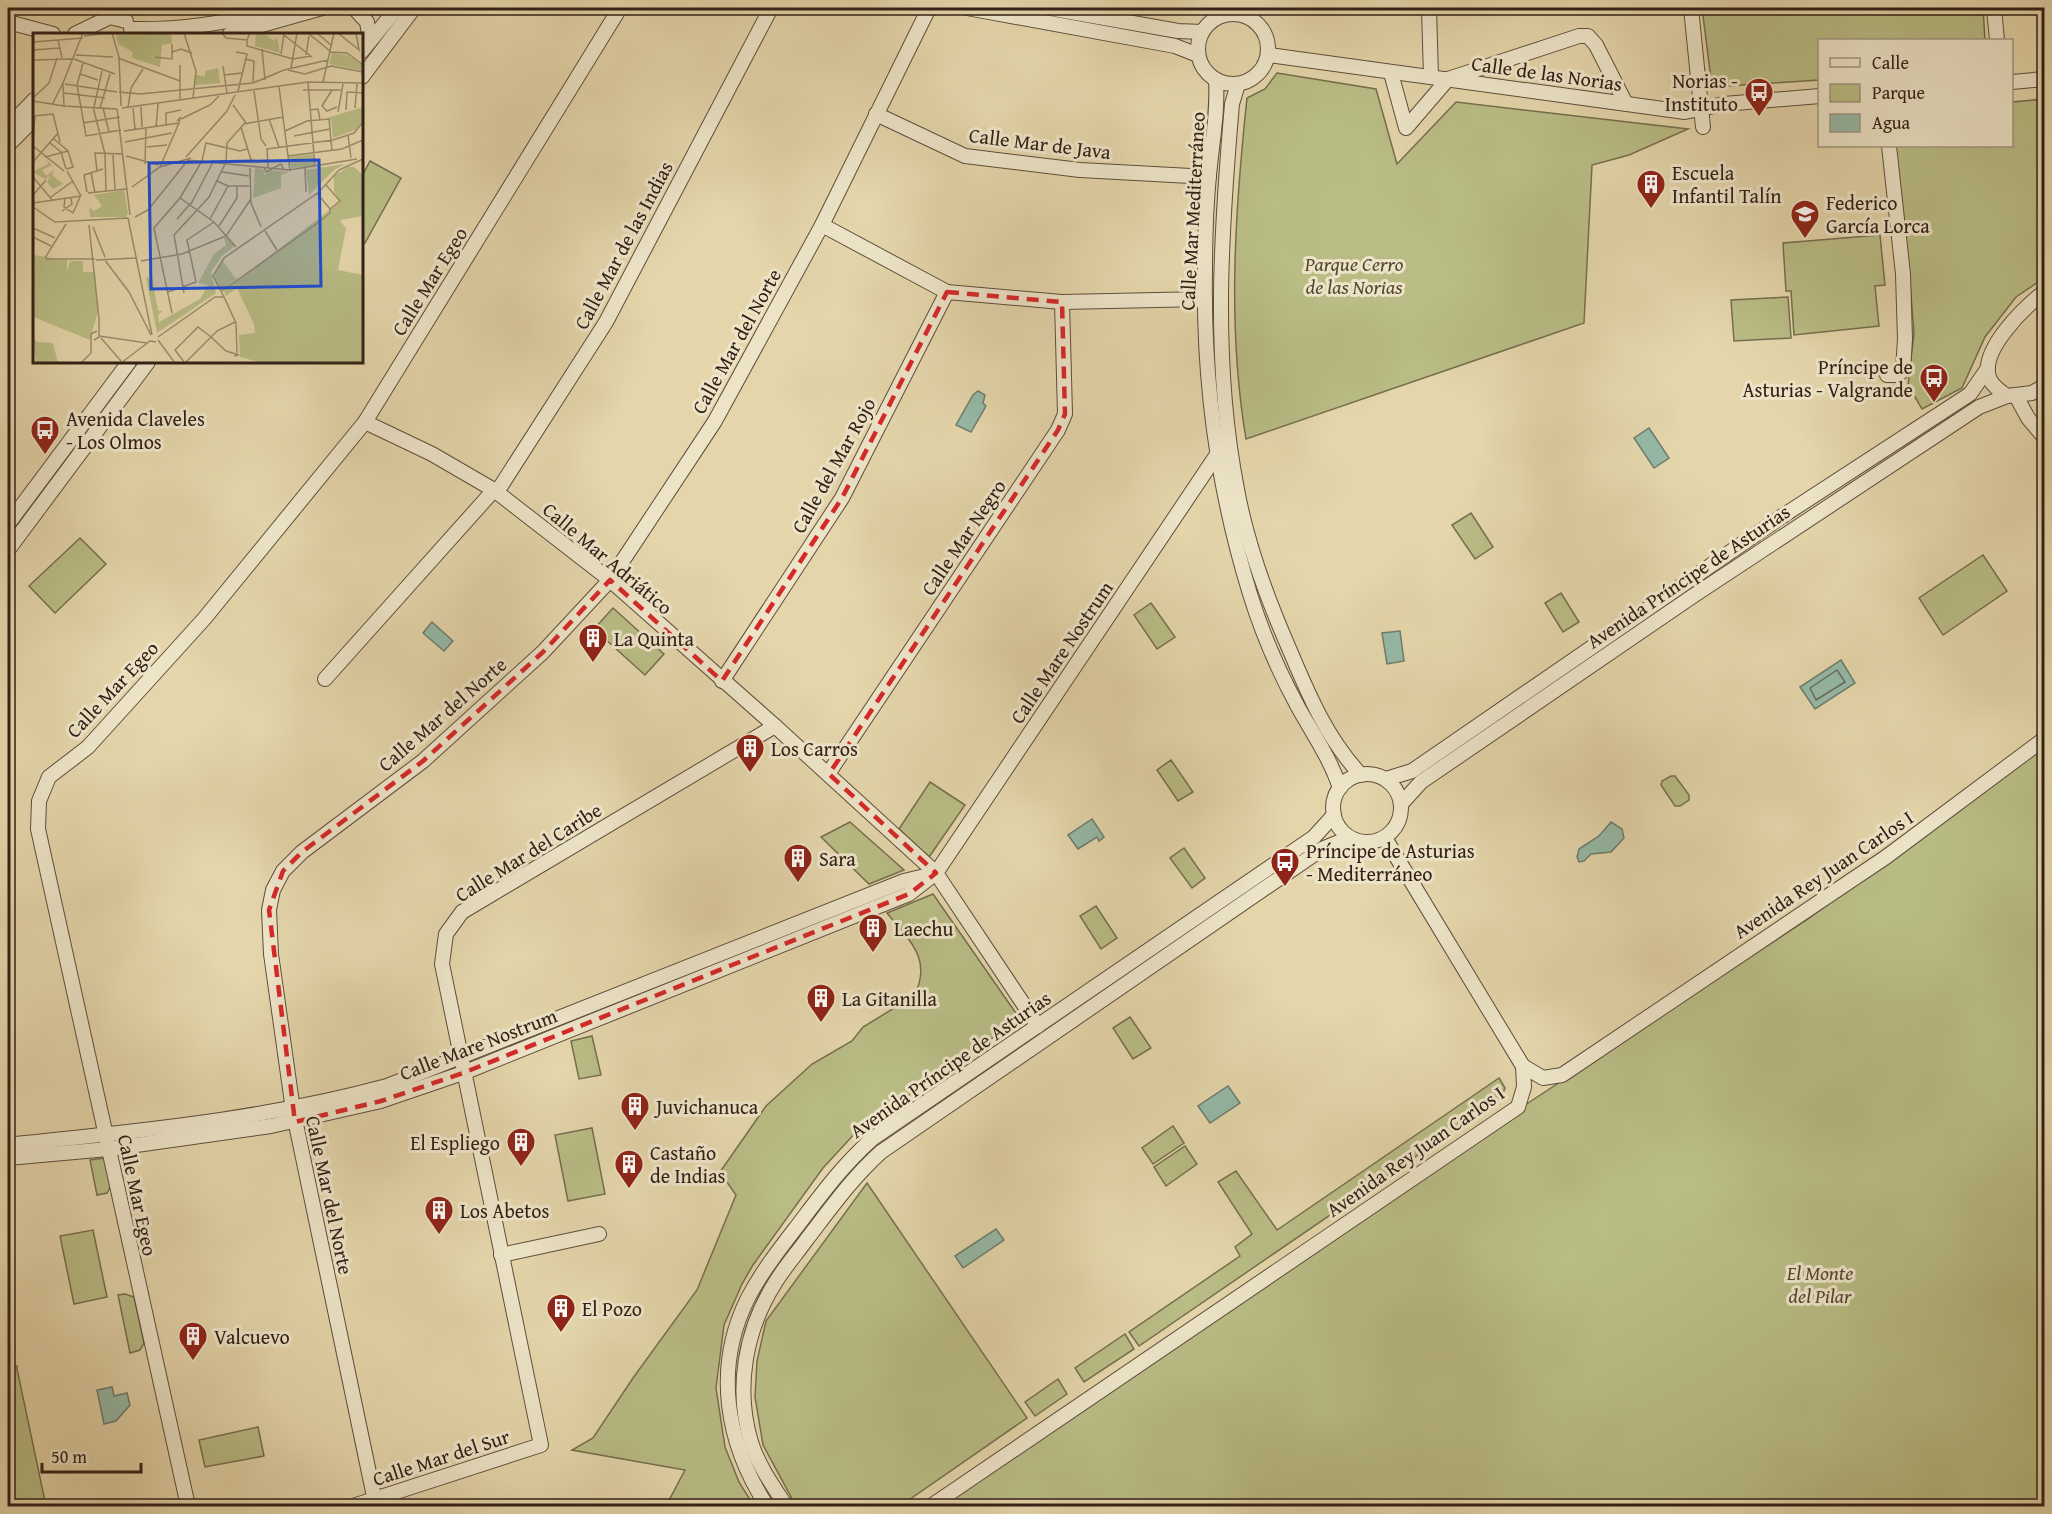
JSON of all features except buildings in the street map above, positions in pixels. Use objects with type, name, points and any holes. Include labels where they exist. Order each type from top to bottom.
[{"type":"street","points":[[97,22],[108,8]]},
{"type":"street","points":[[77,33],[110,18],[179,30],[240,20],[277,8]]},
{"type":"street","points":[[234,33],[322,8]]},
{"type":"street","points":[[354,8],[367,22],[366,46]]},
{"type":"street","points":[[366,46],[397,8]]},
{"type":"street","points":[[363,76],[414,8]]},
{"type":"street","name":"Calle Mar Egeo","points":[[188,1506],[38,829],[39,801],[49,777],[88,747],[204,620],[365,422],[620,8]]},
{"type":"street","name":"Calle Mar de las Indias","points":[[325,679],[495,491],[606,322],[771,8]]},
{"type":"street","name":"Calle Mar del Norte","points":[[375,1503],[294,1116],[271,954],[269,909],[273,890],[283,871],[302,852],[423,761],[543,652],[610,580],[715,421],[822,225],[929,8]]},
{"type":"street","points":[[967,8],[1175,46],[1198,55]]},
{"type":"street","points":[[1048,8],[1168,29],[1202,32]]},
{"type":"street","points":[[1429,8],[1431,77]]},
{"type":"street","points":[[1691,8],[1703,127]]},
{"type":"street","points":[[1994,8],[1997,39]]},
{"type":"street","points":[[1238,10],[1265,32],[1269,54],[1258,74],[1238,84],[1216,80],[1207,74],[1198,55],[1202,32],[1217,17],[1238,10]]},
{"type":"street","points":[[8,22],[49,33]]},
{"type":"street","points":[[1391,73],[1406,128],[1448,79],[1580,36],[1588,36],[1596,45],[1626,104]]},
{"type":"street","name":"Calle de las Norias","points":[[1269,54],[1391,73],[1685,112],[1724,104],[1818,96]]},
{"type":"street","points":[[2013,82],[2044,79]]},
{"type":"street","name":"Calle Mar Mediterráneo","points":[[1216,80],[1217,102],[1209,177],[1205,298],[1207,366],[1224,493],[1250,594],[1279,668],[1298,706],[1331,761],[1340,788]]},
{"type":"street","name":"Calle Mar Mediterráneo","points":[[1238,84],[1231,123],[1220,272],[1223,367],[1237,491],[1265,592],[1311,700],[1342,755],[1361,774]]},
{"type":"street","points":[[8,127],[33,101]]},
{"type":"street","name":"Calle Mar de Java","points":[[876,114],[965,156],[1080,170],[1209,177]]},
{"type":"street","points":[[8,145],[33,120]]},
{"type":"street","points":[[1887,375],[1898,375],[1903,370],[1905,339],[1903,274],[1889,147]]},
{"type":"street","points":[[822,225],[947,292],[1062,302],[1205,298]]},
{"type":"street","name":"Calle del Mar Rojo","points":[[722,681],[842,498],[947,292]]},
{"type":"street","name":"Avenida Príncipe de Asturias","points":[[1386,779],[1412,771],[1772,524],[1970,394],[1988,368],[1992,353],[2002,335],[2044,292]]},
{"type":"street","name":"Calle Mar Negro","points":[[828,774],[1058,430],[1065,414],[1062,302]]},
{"type":"street","points":[[8,524],[128,363]]},
{"type":"street","points":[[8,550],[147,363]]},
{"type":"street","points":[[1988,368],[1990,380],[2012,396],[2044,437]]},
{"type":"street","name":"Avenida Príncipe de Asturias","points":[[1401,804],[1421,782],[1666,614],[1979,407],[2012,396],[2032,393],[2044,386]]},
{"type":"street","name":"Calle Mar Adriático","points":[[365,422],[432,454],[495,491],[610,580],[775,726],[936,873],[1038,1026]]},
{"type":"street","name":"Calle Mare Nostrum","points":[[8,1158],[198,1125],[294,1116],[387,1086],[461,1066],[904,881],[936,873],[1218,453]]},
{"type":"street","name":"Calle Mar del Caribe","points":[[541,1445],[461,1066],[442,964],[446,934],[462,912],[775,726]]},
{"type":"street","name":"Avenida Rey Juan Carlos I","points":[[1523,1067],[1543,1078],[1562,1075],[1886,857],[2044,739]]},
{"type":"street","points":[[1361,774],[1386,779],[1394,786],[1401,804],[1398,823],[1385,838],[1367,842],[1349,838],[1339,828],[1334,815],[1335,796],[1340,788],[1352,777],[1361,774]]},
{"type":"street","name":"Avenida Príncipe de Asturias","points":[[767,1506],[752,1483],[736,1448],[729,1404],[730,1351],[736,1324],[762,1274],[842,1166],[872,1139],[1314,837],[1334,815]]},
{"type":"street","name":"Avenida Príncipe de Asturias","points":[[786,1506],[767,1477],[752,1442],[744,1401],[747,1351],[753,1328],[775,1283],[854,1176],[881,1152],[1322,849],[1349,838]]},
{"type":"street","points":[[1385,838],[1523,1067]]},
{"type":"street","name":"Avenida Rey Juan Carlos I","points":[[931,1506],[1518,1107],[1524,1087],[1523,1067]]},
{"type":"street","name":"Calle Mare Nostrum","points":[[8,1145],[106,1142]]},
{"type":"street","points":[[501,1255],[599,1234]]},
{"type":"street","name":"Calle Mar del Sur","points":[[353,1506],[375,1503],[541,1445]]},
{"type":"highlighted area","points":[[947,292],[1062,302],[1065,414],[1058,430],[829,774],[936,873],[909,894],[463,1073],[381,1101],[295,1122],[269,910],[283,871],[302,852],[423,761],[543,652],[610,580],[722,681],[842,498]]},
{"type":"green space","points":[[1702,8],[1983,8],[1985,39],[1818,39],[1818,80],[1712,87]]},
{"type":"green space","name":"Parque Cerro de las Norias","points":[[1277,73],[1376,89],[1397,164],[1456,102],[1688,129],[1629,155],[1592,165],[1584,323],[1246,439],[1236,354],[1235,268],[1239,183],[1247,98],[1265,89]]},
{"type":"green space","points":[[2044,99],[2044,278],[2016,297],[1985,337],[1962,388],[1922,409],[1908,385],[1914,333],[1908,259],[1894,147],[2013,147],[2013,102]]},
{"type":"green space","points":[[370,161],[401,178],[365,243],[363,242],[363,174]]},
{"type":"green space","points":[[1880,235],[1885,285],[1875,286],[1879,326],[1794,335],[1791,291],[1786,291],[1783,243]]},
{"type":"green space","points":[[1788,297],[1791,338],[1734,341],[1731,300]]},
{"type":"green space","points":[[1471,513],[1493,547],[1475,559],[1452,525]]},
{"type":"green space","points":[[80,538],[106,564],[55,613],[29,586]]},
{"type":"green space","points":[[1983,555],[2007,591],[1943,635],[1919,598]]},
{"type":"green space","points":[[1561,593],[1579,622],[1563,632],[1545,603]]},
{"type":"green space","points":[[1151,603],[1175,637],[1157,649],[1134,615]]},
{"type":"green space","points":[[613,608],[664,654],[645,675],[594,629]]},
{"type":"green space","name":"El Monte del Pilar","points":[[2044,746],[2044,1506],[942,1506],[1525,1105],[1808,919]]},
{"type":"green space","points":[[1171,760],[1193,792],[1178,801],[1157,770]]},
{"type":"green space","points":[[1675,776],[1689,795],[1689,800],[1680,806],[1675,806],[1661,785],[1662,781]]},
{"type":"green space","points":[[930,782],[965,805],[929,857],[899,829]]},
{"type":"green space","points":[[850,822],[904,870],[869,884],[821,837]]},
{"type":"green space","points":[[1184,848],[1205,878],[1192,888],[1170,858]]},
{"type":"green space","points":[[933,894],[1020,1019],[858,1130],[823,1168],[753,1265],[724,1325],[716,1388],[725,1447],[739,1482],[754,1506],[666,1506],[685,1470],[572,1450],[593,1438],[697,1290],[736,1195],[720,1172],[766,1106],[812,1064],[852,1041],[863,1027],[914,996],[919,983],[920,961],[910,941],[887,913]]},
{"type":"green space","points":[[1096,906],[1117,938],[1101,949],[1080,916]]},
{"type":"green space","points":[[1130,1017],[1151,1048],[1133,1059],[1113,1028]]},
{"type":"green space","points":[[592,1036],[601,1075],[579,1079],[571,1041]]},
{"type":"green space","points":[[1499,1078],[1505,1088],[1501,1098],[1139,1346],[1129,1332],[1240,1256],[1235,1247],[1252,1234],[1218,1182],[1236,1171],[1277,1230]]},
{"type":"green space","points":[[1173,1126],[1184,1143],[1153,1164],[1142,1148]]},
{"type":"green space","points":[[592,1128],[605,1194],[568,1201],[555,1135]]},
{"type":"green space","points":[[1185,1146],[1197,1164],[1166,1186],[1154,1167]]},
{"type":"green space","points":[[105,1158],[111,1186],[107,1193],[97,1195],[90,1160]]},
{"type":"green space","points":[[867,1183],[1027,1418],[900,1506],[796,1506],[763,1445],[755,1397],[757,1361],[766,1321]]},
{"type":"green space","points":[[93,1230],[107,1297],[74,1304],[60,1236]]},
{"type":"green space","points":[[125,1294],[134,1297],[144,1343],[140,1350],[130,1353],[118,1295]]},
{"type":"green space","points":[[1125,1334],[1134,1349],[1084,1382],[1075,1368]]},
{"type":"green space","points":[[17,1366],[46,1506],[8,1506],[8,1368]]},
{"type":"green space","points":[[1058,1379],[1067,1394],[1035,1416],[1025,1402]]},
{"type":"green space","points":[[258,1427],[264,1456],[205,1467],[199,1440]]},
{"type":"water","points":[[978,391],[985,395],[983,403],[986,406],[971,432],[956,425],[973,395]]},
{"type":"water","points":[[1649,428],[1669,458],[1654,468],[1634,438]]},
{"type":"water","points":[[432,622],[453,641],[444,651],[423,633]]},
{"type":"water","points":[[1400,631],[1404,661],[1387,664],[1382,633]]},
{"type":"water","points":[[1841,660],[1855,683],[1815,709],[1800,687]]},
{"type":"water","points":[[1092,819],[1104,837],[1099,841],[1097,837],[1078,849],[1068,835]]},
{"type":"water","points":[[1611,822],[1622,829],[1624,838],[1611,852],[1591,854],[1584,861],[1579,862],[1577,857],[1579,849],[1599,836]]},
{"type":"water","points":[[1228,1086],[1240,1103],[1210,1123],[1198,1106]]},
{"type":"water","points":[[996,1229],[1004,1240],[963,1268],[955,1256]]},
{"type":"water","points":[[112,1387],[114,1396],[127,1393],[130,1405],[116,1421],[104,1424],[97,1390]]},
{"type":"place","name":"Norias - Instituto","points":[[1759,118]]},
{"type":"place","name":"Escuela Infantil Talín","points":[[1651,210]]},
{"type":"place","name":"Federico García Lorca","points":[[1805,240]]},
{"type":"place","name":"Príncipe de Asturias - Valgrande","points":[[1934,404]]},
{"type":"place","name":"Avenida Claveles - Los Olmos","points":[[45,456]]},
{"type":"place","name":"La Quinta","points":[[593,664]]},
{"type":"place","name":"Los Carros","points":[[750,774]]},
{"type":"place","name":"Sara","points":[[798,884]]},
{"type":"place","name":"Príncipe de Asturias - Mediterráneo","points":[[1285,888]]},
{"type":"place","name":"Laechu","points":[[873,954]]},
{"type":"place","name":"La Gitanilla","points":[[821,1024]]},
{"type":"place","name":"Juvichanuca","points":[[635,1132]]},
{"type":"place","name":"El Espliego","points":[[521,1168]]},
{"type":"place","name":"Castaño de Indias","points":[[629,1190]]},
{"type":"place","name":"Los Abetos","points":[[439,1236]]},
{"type":"place","name":"El Pozo","points":[[561,1334]]},
{"type":"place","name":"Valcuevo","points":[[193,1362]]}]
